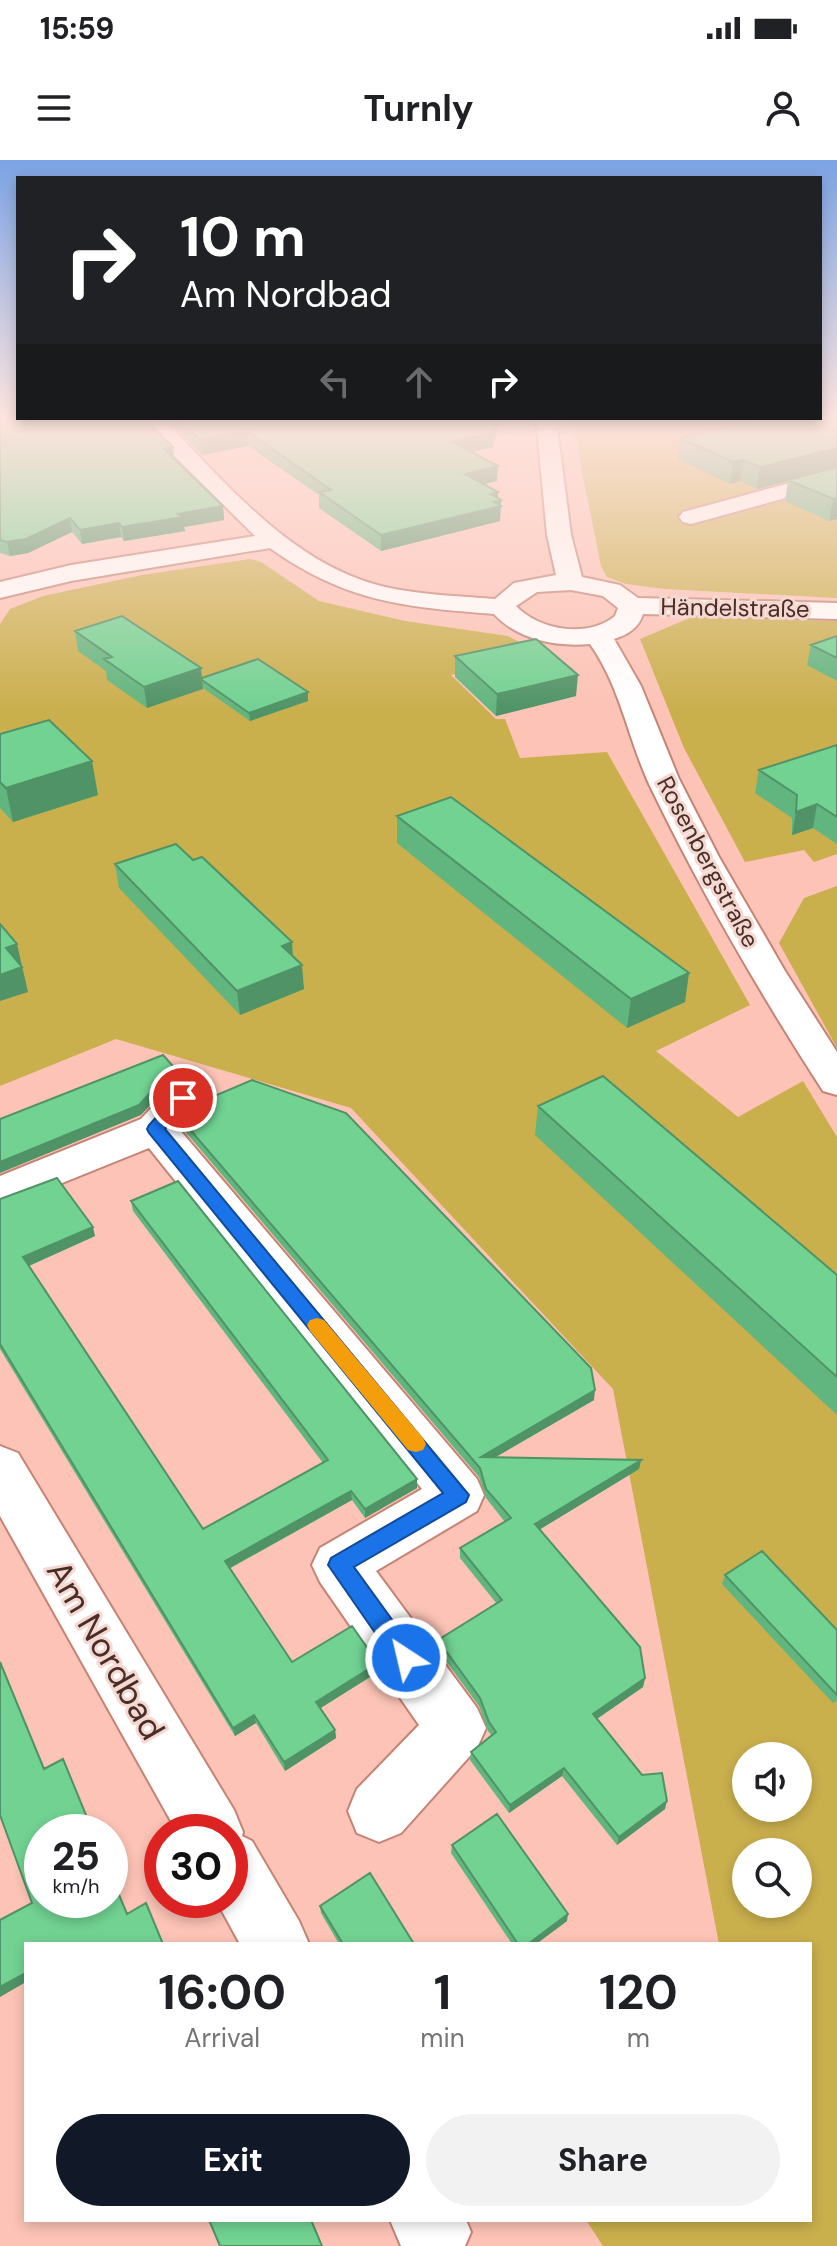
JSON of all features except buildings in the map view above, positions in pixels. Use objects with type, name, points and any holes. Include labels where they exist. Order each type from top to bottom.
[{"type":"street","points":[[249,516],[276,540],[333,578],[404,599],[502,607]]},
{"type":"street","points":[[557,516],[571,582]]},
{"type":"street","points":[[0,590],[71,573],[276,540]]},
{"type":"street","points":[[571,582],[611,590],[632,606],[632,615],[627,623],[597,635],[574,637],[530,630],[509,620],[502,607],[508,596],[523,588],[571,582]]},
{"type":"street","name":"Händelstraße","points":[[632,606],[837,611]]},
{"type":"street","name":"Rosenbergstraße","points":[[597,635],[613,655],[662,776],[746,937],[837,1082]]},
{"type":"street","points":[[0,1193],[170,1114],[458,1495],[339,1565],[456,1728],[379,1811]]},
{"type":"street","name":"Am Nordbad","points":[[0,1468],[202,1814]]},
{"type":"street","points":[[248,1895],[275,1942]]},
{"type":"shaded area","points":[[591,516],[837,516],[837,598],[664,589],[626,584],[607,577],[601,566]]},
{"type":"shaded area","points":[[250,559],[261,562],[319,601],[405,621],[508,636],[544,655],[451,675],[496,719],[505,719],[520,758],[607,752],[750,1005],[656,1051],[738,1117],[803,1081],[837,1137],[837,2246],[603,2246],[587,2222],[812,2222],[812,1942],[719,1942],[613,1389],[351,1108],[116,1039],[0,1086],[0,624],[10,609],[43,596],[142,575]]},
{"type":"shaded area","points":[[692,617],[837,621],[837,854],[814,862],[804,850],[745,862],[684,748],[640,639]]},
{"type":"shaded area","points":[[837,886],[837,1048],[779,943],[804,898]]},
{"type":"slow traffic","points":[[317,1325],[416,1444]]},
{"type":"route","points":[[183,1098],[156,1129],[458,1495],[339,1565],[406,1658]]}]
